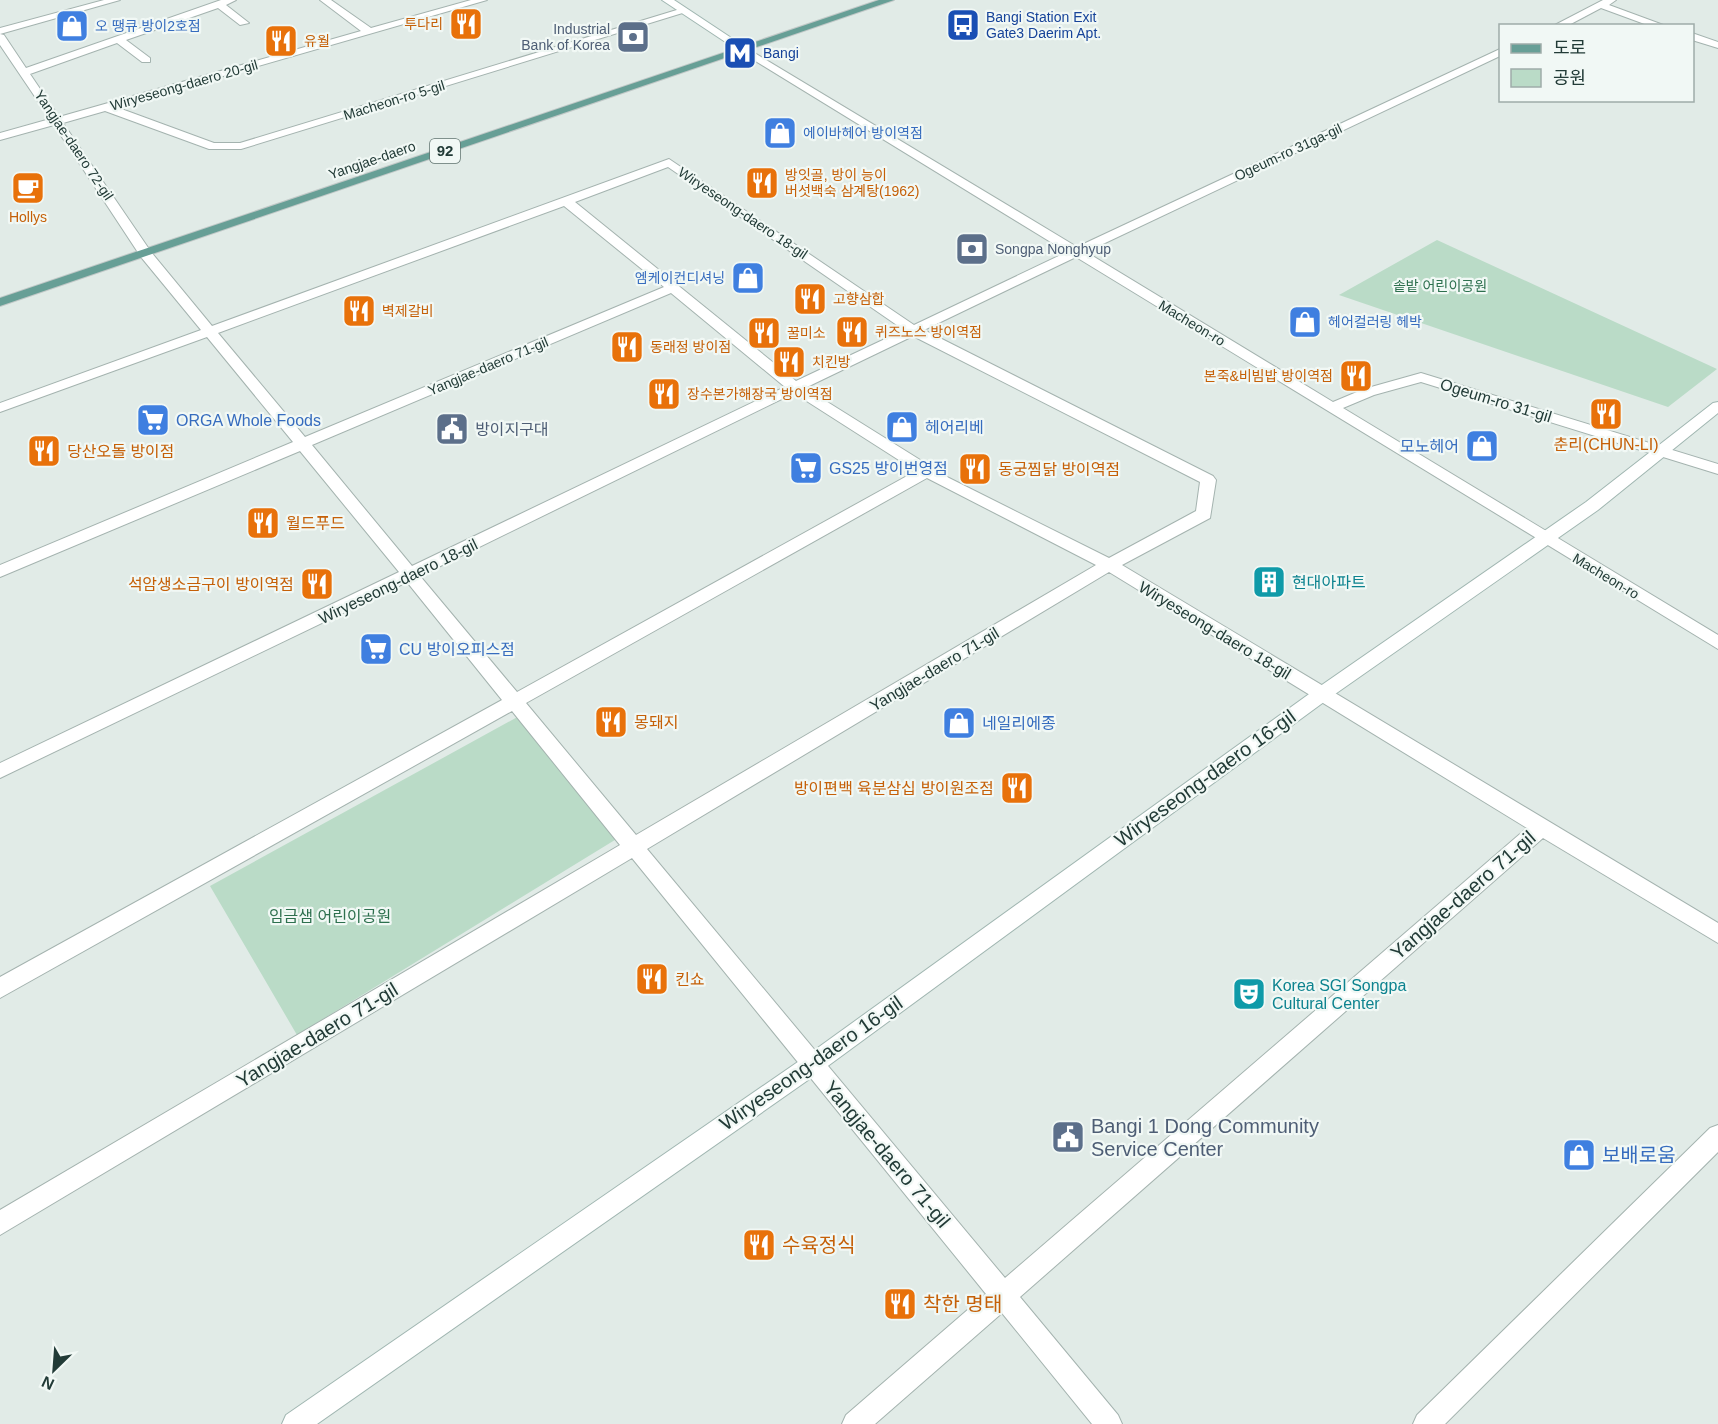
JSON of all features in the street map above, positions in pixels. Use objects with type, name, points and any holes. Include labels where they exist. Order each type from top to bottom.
[{"type":"main road","name":"Yangjae-daero","points":[[0,302],[889,0]]},
{"type":"street","points":[[0,31],[115,0]]},
{"type":"street","points":[[24,72],[231,0]]},
{"type":"street","points":[[325,0],[369,32]]},
{"type":"street","name":"Wiryeseong-daero 20-gil","points":[[0,137],[482,0]]},
{"type":"street","name":"Macheon-ro","points":[[667,0],[743,49],[1718,643]]},
{"type":"street","points":[[1562,24],[1607,2],[1656,24]]},
{"type":"street","points":[[219,4],[244,23]]},
{"type":"street","name":"Macheon-ro 5-gil","points":[[105,107],[213,147],[241,146],[684,11]]},
{"type":"street","name":"Yangjae-daero 72-gil","points":[[0,37],[59,121],[146,254]]},
{"type":"street","points":[[1694,37],[1718,45]]},
{"type":"street","points":[[118,39],[146,60]]},
{"type":"street","name":"Ogeum-ro 31ga-gil","points":[[1077,252],[1499,52]]},
{"type":"street","name":"Wiryeseong-daero 18-gil","points":[[566,200],[669,163],[913,330],[1208,480],[1204,514],[1109,566]]},
{"type":"street","points":[[0,408],[566,200]]},
{"type":"street","name":"Wiryeseong-daero 18-gil","points":[[566,200],[794,387],[944,482],[1109,566],[1322,694]]},
{"type":"street","name":"Wiryeseong-daero 18-gil","points":[[0,771],[411,575],[794,387],[1077,252]]},
{"type":"street","name":"Yangjae-daero 71-gil","points":[[146,254],[1109,1424]]},
{"type":"street","name":"Yangjae-daero 71-gil","points":[[0,571],[673,288]]},
{"type":"street","name":"Ogeum-ro 31-gil","points":[[1330,408],[1369,392],[1421,376],[1718,469]]},
{"type":"street","points":[[1544,538],[1592,506],[1718,406]]},
{"type":"street","points":[[0,988],[928,471]]},
{"type":"street","name":"Wiryeseong-daero 16-gil","points":[[295,1424],[813,1064],[1322,694],[1544,538]]},
{"type":"street","name":"Yangjae-daero 71-gil","points":[[0,1223],[1109,566]]},
{"type":"street","points":[[1322,694],[1718,934]]},
{"type":"street","name":"Yangjae-daero 71-gil","points":[[855,1424],[1542,827]]},
{"type":"street","points":[[1425,1424],[1718,1136]]},
{"type":"green space","name":"솥밭 어린이공원","points":[[1437,240],[1717,369],[1668,407],[1339,295]]},
{"type":"green space","name":"임금샘 어린이공원","points":[[521,715],[623,835],[297,1035],[210,886]]},
{"type":"place","name":"투다리","points":[[466,24]]},
{"type":"place","name":"Bangi Station Exit Gate3 Daerim Apt.","points":[[963,25]]},
{"type":"place","name":"오 땡큐 방이2호점","points":[[72,26]]},
{"type":"place","name":"Industrial Bank of Korea","points":[[633,37]]},
{"type":"place","name":"유월","points":[[281,41]]},
{"type":"place","name":"Bangi","points":[[740,53]]},
{"type":"place","name":"에이바헤어 방이역점","points":[[780,133]]},
{"type":"place","name":"방잇골, 방이 능이 버섯백숙 삼계탕(1962)","points":[[762,183]]},
{"type":"place","name":"Hollys","points":[[28,188]]},
{"type":"place","name":"Songpa Nonghyup","points":[[972,249]]},
{"type":"place","name":"엠케이컨디셔닝","points":[[748,278]]},
{"type":"place","name":"고향삼합","points":[[810,299]]},
{"type":"place","name":"벽제갈비","points":[[359,311]]},
{"type":"place","name":"헤어컬러링 헤박","points":[[1305,322]]},
{"type":"place","name":"퀴즈노스 방이역점","points":[[852,332]]},
{"type":"place","name":"꿀미소","points":[[764,333]]},
{"type":"place","name":"동래정 방이점","points":[[627,347]]},
{"type":"place","name":"치킨방","points":[[789,362]]},
{"type":"place","name":"본죽&비빔밥 방이역점","points":[[1356,376]]},
{"type":"place","name":"장수본가해장국 방이역점","points":[[664,394]]},
{"type":"place","name":"춘리(CHUN-LI)","points":[[1606,414]]},
{"type":"place","name":"ORGA Whole Foods","points":[[153,420]]},
{"type":"place","name":"헤어리베","points":[[902,427]]},
{"type":"place","name":"방이지구대","points":[[452,429]]},
{"type":"place","name":"모노헤어","points":[[1482,446]]},
{"type":"place","name":"당산오돌 방이점","points":[[44,451]]},
{"type":"place","name":"GS25 방이번영점","points":[[806,468]]},
{"type":"place","name":"동궁찜닭 방이역점","points":[[975,469]]},
{"type":"place","name":"월드푸드","points":[[263,523]]},
{"type":"place","name":"현대아파트","points":[[1269,582]]},
{"type":"place","name":"석암생소금구이 방이역점","points":[[317,584]]},
{"type":"place","name":"CU 방이오피스점","points":[[376,649]]},
{"type":"place","name":"몽돼지","points":[[611,722]]},
{"type":"place","name":"네일리에종","points":[[959,723]]},
{"type":"place","name":"방이편백 육분삼십 방이원조점","points":[[1017,788]]},
{"type":"place","name":"킨쇼","points":[[652,979]]},
{"type":"place","name":"Korea SGI Songpa Cultural Center","points":[[1249,994]]},
{"type":"place","name":"Bangi 1 Dong Community Service Center","points":[[1068,1137]]},
{"type":"place","name":"보배로움","points":[[1579,1155]]},
{"type":"place","name":"수육정식","points":[[759,1245]]},
{"type":"place","name":"착한 명태","points":[[900,1304]]}]
